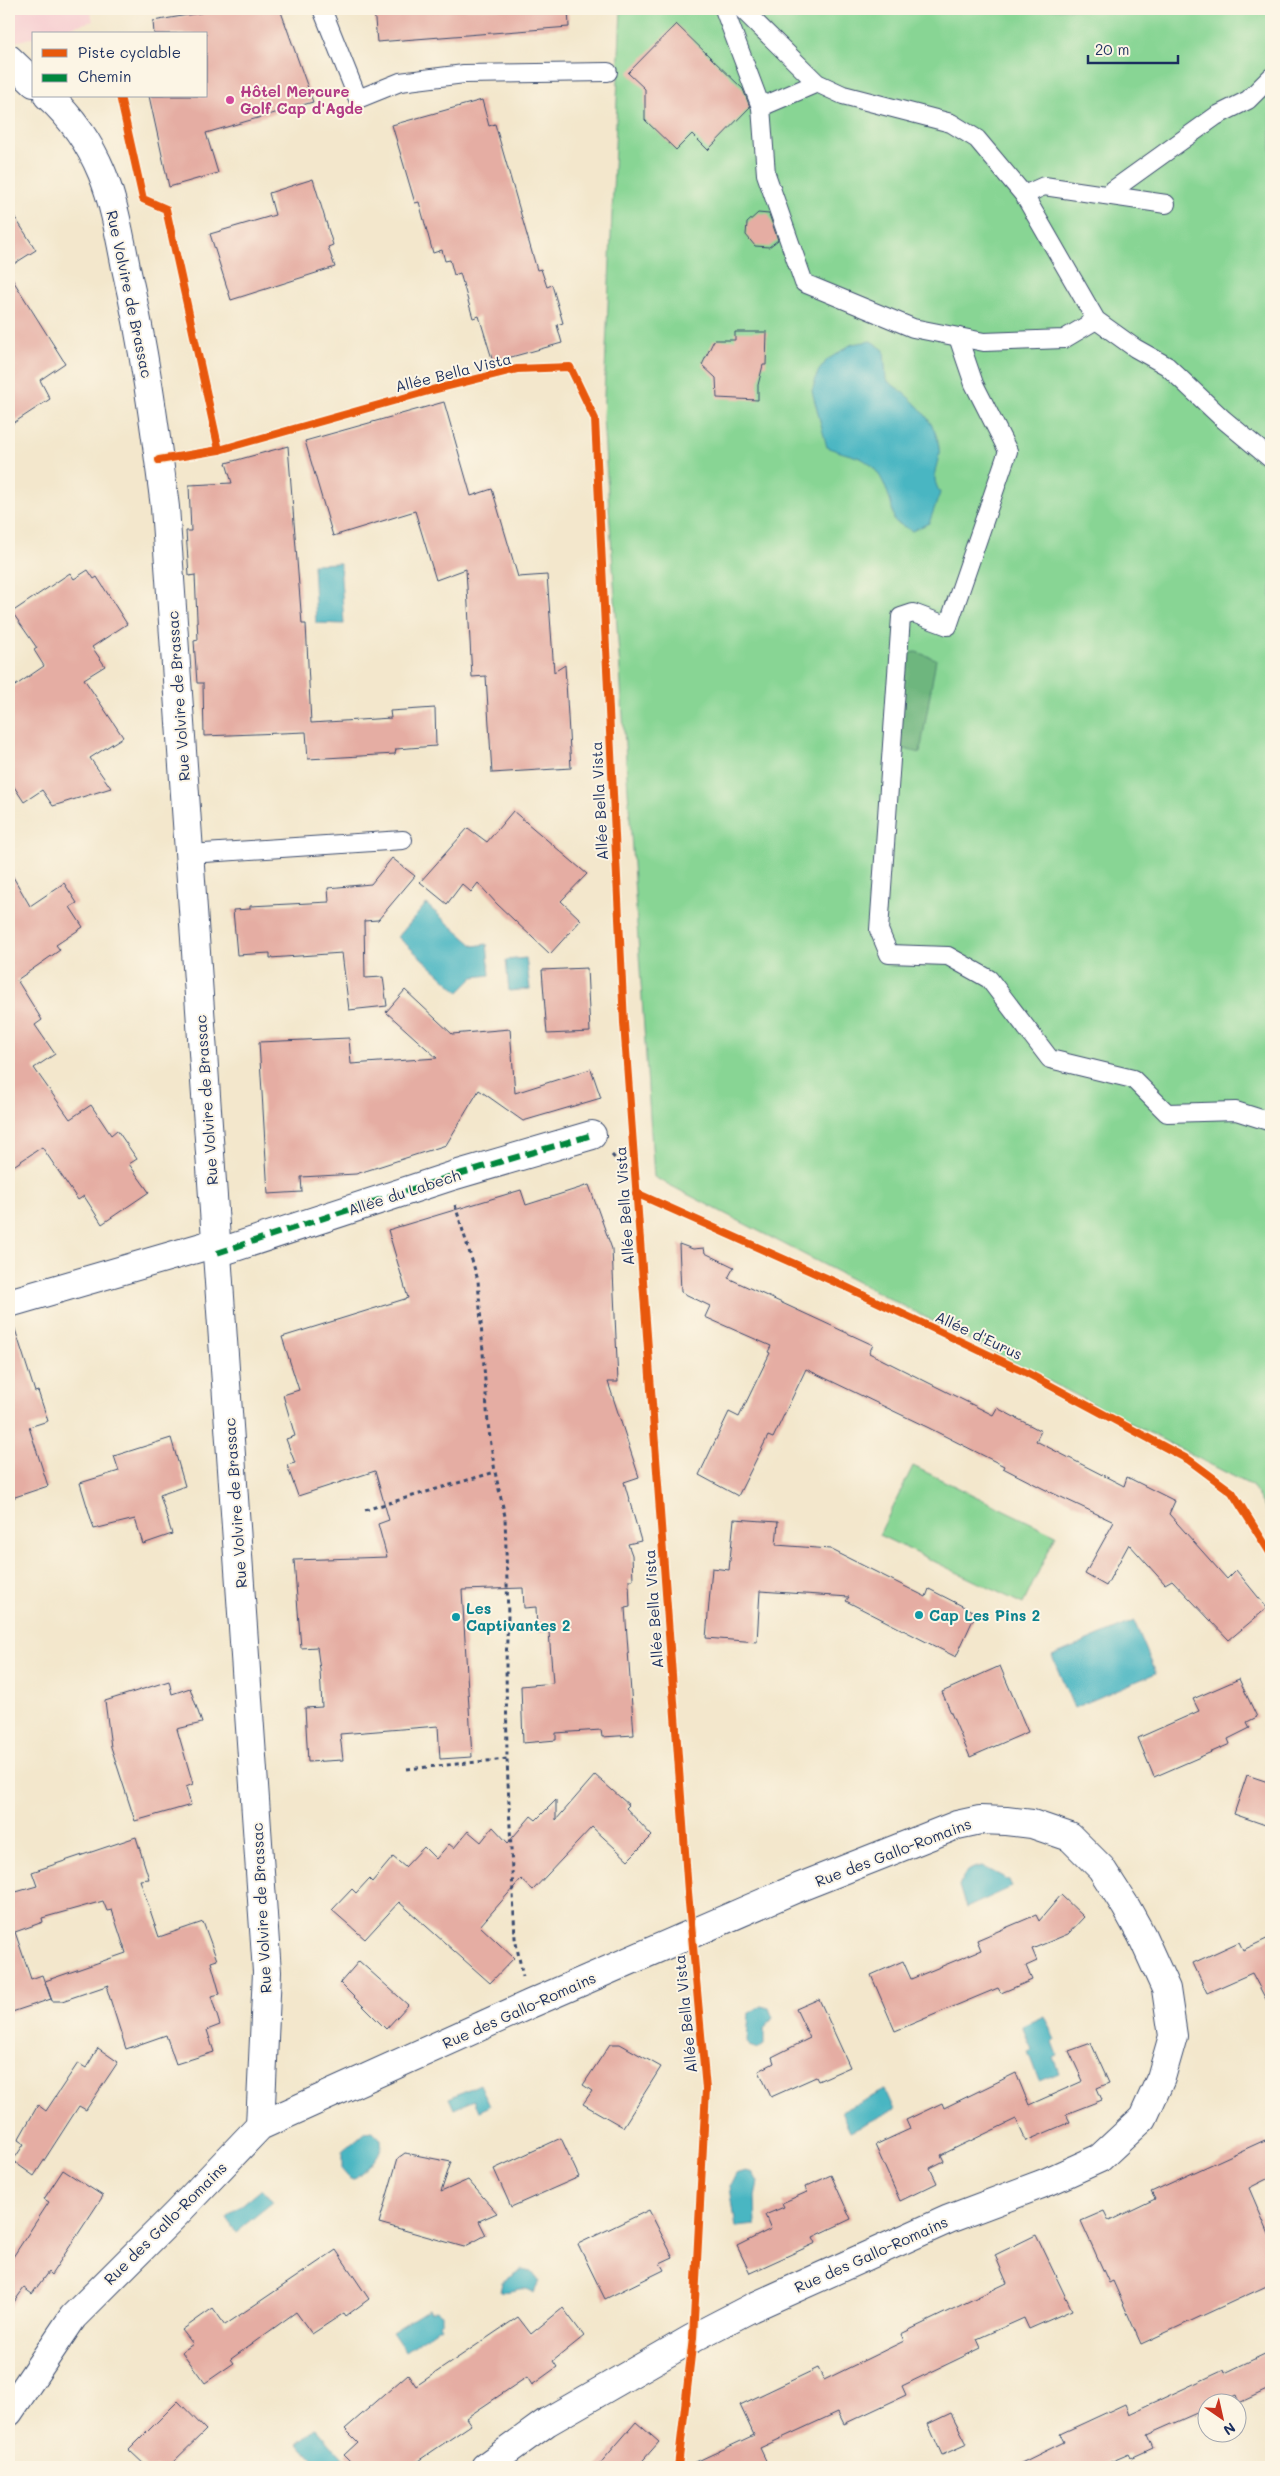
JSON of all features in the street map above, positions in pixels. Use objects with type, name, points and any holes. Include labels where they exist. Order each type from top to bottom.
[{"type":"street","name":"Rue Volvire de Brassac","points":[[9,59],[30,83]]},
{"type":"street","name":"Rue Volvire de Brassac","points":[[49,98],[64,110],[86,141],[102,174],[118,230],[139,326],[156,428],[165,508],[267,1972],[260,2126]]},
{"type":"street","name":"Allée du Labech","points":[[9,1303],[217,1248],[592,1135]]},
{"type":"street","name":"Rue des Gallo-Romains","points":[[9,2412],[73,2317],[176,2214],[260,2126],[530,2004],[795,1889],[957,1826],[980,1820],[1006,1821],[1032,1824],[1070,1837],[1101,1868],[1142,1936],[1166,1990],[1173,2036],[1161,2078],[1143,2118],[1100,2158],[1047,2182],[949,2219],[751,2308],[693,2338],[547,2422],[485,2467]]},
{"type":"lane","points":[[322,9],[358,99],[400,82],[464,74],[608,72]]},
{"type":"lane","points":[[724,9],[761,107],[766,174],[804,283],[912,328],[984,342],[1064,339],[1096,320]]},
{"type":"lane","points":[[742,9],[817,83],[843,95],[951,123],[978,139],[1024,195],[1096,320],[1135,348],[1168,366],[1243,436],[1271,459]]},
{"type":"lane","points":[[1106,195],[1209,121],[1248,100],[1271,77]]},
{"type":"lane","points":[[761,107],[817,83]]},
{"type":"lane","points":[[1024,195],[1044,186],[1166,204]]},
{"type":"lane","points":[[958,337],[974,384],[1008,451],[948,626],[913,613],[900,617],[879,930],[889,954],[948,956],[989,978],[1050,1059],[1133,1079],[1167,1113],[1236,1110],[1271,1122]]},
{"type":"lane","points":[[189,854],[403,840]]},
{"type":"path","points":[[448,1178],[478,1280],[488,1424],[495,1472],[506,1525],[508,1616],[506,1662],[507,1759],[514,1938],[530,2004]]},
{"type":"path","points":[[365,1510],[495,1472]]},
{"type":"path","points":[[407,1769],[507,1759]]},
{"type":"shaded area","points":[[9,9],[90,9],[93,21],[52,32],[32,32],[32,38],[15,42],[9,33]]},
{"type":"green space","points":[[621,9],[1271,9],[1271,1518],[1252,1486],[654,1177],[603,418]]},
{"type":"green space","points":[[916,652],[936,659],[920,753],[897,747],[904,654]]},
{"type":"green space","points":[[913,1466],[1056,1535],[1023,1604],[879,1535]]},
{"type":"water","points":[[871,341],[884,350],[886,380],[904,393],[920,409],[933,427],[937,437],[939,452],[935,475],[940,493],[929,523],[912,531],[894,521],[888,494],[880,476],[868,462],[827,447],[812,391],[818,372],[827,360],[852,344]]},
{"type":"water","points":[[340,563],[344,624],[316,623],[313,564]]},
{"type":"water","points":[[426,904],[474,946],[487,944],[490,975],[474,977],[459,992],[398,937]]},
{"type":"water","points":[[526,958],[530,989],[509,991],[506,960]]},
{"type":"water","points":[[1134,1621],[1156,1673],[1074,1708],[1052,1656]]},
{"type":"water","points":[[982,1866],[1009,1880],[1012,1887],[966,1908],[959,1886],[967,1872]]},
{"type":"water","points":[[761,2006],[769,2008],[773,2018],[764,2029],[764,2045],[758,2049],[749,2046],[747,2041],[749,2013]]},
{"type":"water","points":[[1044,2016],[1055,2040],[1053,2042],[1058,2055],[1053,2057],[1059,2073],[1039,2081],[1028,2052],[1032,2050],[1022,2026]]},
{"type":"water","points":[[480,2084],[490,2106],[479,2111],[474,2100],[454,2109],[449,2098]]},
{"type":"water","points":[[885,2090],[894,2110],[850,2131],[841,2112]]},
{"type":"water","points":[[372,2131],[381,2139],[380,2151],[369,2166],[354,2179],[350,2179],[342,2170],[342,2152],[365,2132]]},
{"type":"water","points":[[746,2171],[753,2173],[758,2182],[755,2196],[756,2225],[736,2227],[730,2186],[736,2174]]},
{"type":"water","points":[[262,2188],[273,2202],[236,2232],[226,2218]]},
{"type":"water","points":[[522,2269],[531,2271],[539,2281],[534,2293],[525,2289],[500,2291],[502,2282]]},
{"type":"water","points":[[429,2309],[431,2312],[436,2310],[442,2314],[442,2320],[439,2324],[441,2327],[405,2351],[392,2332]]},
{"type":"water","points":[[316,2428],[350,2467],[319,2467],[298,2443]]},
{"type":"building","name":"Hôtel Mercure Golf Cap d'Agde","points":[[223,9],[280,9],[313,102],[206,133],[218,173],[169,187],[149,98],[208,98],[208,32],[154,32],[153,21]]},
{"type":"building","points":[[374,9],[568,9],[569,27],[377,42]]},
{"type":"building","points":[[676,24],[743,89],[750,107],[708,150],[692,134],[676,150],[645,120],[645,89],[628,73]]},
{"type":"building","points":[[482,100],[489,126],[495,124],[537,270],[541,269],[547,287],[552,285],[563,323],[557,325],[562,343],[493,362],[479,316],[473,318],[460,273],[454,275],[450,260],[445,261],[442,250],[433,253],[419,202],[415,203],[392,125]]},
{"type":"building","points":[[313,179],[333,245],[328,247],[335,267],[231,300],[210,234],[275,215],[269,193]]},
{"type":"building","points":[[9,208],[36,250],[9,267]]},
{"type":"building","points":[[758,213],[769,214],[778,240],[769,247],[755,246],[746,235],[747,223]]},
{"type":"building","points":[[9,274],[65,363],[40,380],[50,399],[9,426]]},
{"type":"building","points":[[735,332],[767,332],[766,365],[763,365],[758,385],[758,400],[717,398],[716,378],[702,365],[714,340],[735,340]]},
{"type":"building","points":[[444,402],[471,496],[492,489],[518,577],[547,575],[554,672],[565,665],[571,768],[492,773],[486,676],[472,677],[466,569],[436,580],[415,511],[333,536],[305,441]]},
{"type":"building","points":[[288,446],[302,624],[306,624],[311,723],[391,718],[390,711],[435,708],[436,746],[396,749],[395,754],[308,759],[306,732],[204,736],[203,683],[197,683],[194,641],[198,640],[195,575],[189,576],[186,531],[191,531],[189,485],[232,483],[226,463]]},
{"type":"building","points":[[88,570],[94,579],[97,577],[127,624],[92,647],[105,666],[84,679],[123,737],[90,758],[111,788],[53,806],[42,790],[24,802],[9,779],[9,690],[44,666],[34,650],[37,648],[12,612],[70,573],[74,579]]},
{"type":"building","points":[[513,811],[587,874],[561,901],[581,920],[550,954],[497,904],[478,883],[471,892],[462,884],[447,904],[420,882],[468,828],[487,842]]},
{"type":"building","points":[[392,858],[415,876],[378,920],[364,921],[365,978],[383,977],[387,1006],[349,1010],[342,953],[270,958],[270,953],[237,955],[233,910],[250,909],[250,906],[329,902],[328,888],[371,884]]},
{"type":"building","points":[[9,870],[30,906],[64,883],[77,903],[70,907],[83,927],[56,945],[60,950],[17,980],[42,1020],[35,1025],[55,1054],[34,1068],[70,1119],[91,1105],[111,1135],[117,1130],[137,1159],[129,1164],[149,1192],[102,1224],[84,1196],[78,1200],[42,1147],[9,1169]]},
{"type":"building","points":[[587,968],[590,1032],[547,1034],[542,970]]},
{"type":"building","points":[[405,990],[452,1034],[510,1029],[515,1093],[591,1069],[601,1098],[523,1121],[479,1090],[446,1145],[356,1174],[301,1177],[302,1192],[268,1194],[259,1042],[349,1038],[351,1064],[437,1058],[386,1012]]},
{"type":"building","points":[[589,1185],[612,1249],[618,1382],[608,1382],[639,1477],[624,1482],[641,1541],[628,1544],[632,1555],[633,1580],[629,1580],[630,1607],[625,1608],[634,1735],[602,1737],[601,1730],[556,1733],[556,1740],[523,1743],[521,1686],[553,1683],[549,1632],[537,1633],[536,1607],[524,1608],[523,1588],[462,1590],[472,1757],[440,1759],[438,1726],[340,1734],[343,1760],[308,1762],[305,1708],[322,1707],[320,1670],[317,1647],[301,1648],[294,1560],[387,1557],[378,1524],[389,1520],[375,1471],[298,1496],[287,1465],[295,1463],[286,1439],[295,1436],[283,1395],[299,1390],[282,1337],[408,1298],[388,1230],[521,1190],[526,1205]]},
{"type":"building","points":[[679,1244],[693,1249],[704,1248],[705,1253],[734,1267],[728,1278],[873,1345],[869,1353],[993,1415],[997,1408],[1041,1431],[1036,1441],[1124,1486],[1127,1477],[1175,1501],[1169,1514],[1227,1579],[1236,1570],[1267,1608],[1229,1640],[1172,1580],[1165,1584],[1129,1544],[1106,1586],[1085,1574],[1114,1522],[1044,1489],[1003,1468],[1004,1466],[929,1428],[806,1369],[773,1438],[768,1436],[738,1496],[699,1475],[729,1412],[739,1417],[770,1353],[768,1352],[771,1346],[705,1317],[710,1306],[681,1292]]},
{"type":"building","points":[[9,1326],[14,1326],[35,1392],[38,1391],[48,1421],[29,1427],[48,1486],[9,1499]]},
{"type":"building","points":[[171,1438],[185,1486],[160,1495],[172,1534],[143,1544],[135,1519],[94,1529],[80,1483],[119,1471],[114,1456]]},
{"type":"building","points":[[734,1519],[778,1522],[776,1545],[830,1549],[926,1597],[929,1589],[976,1613],[956,1657],[846,1601],[849,1597],[760,1591],[757,1642],[706,1638],[712,1568],[729,1570]]},
{"type":"building","points":[[1000,1666],[1028,1732],[970,1757],[942,1692]]},
{"type":"building","points":[[1239,1679],[1257,1717],[1247,1722],[1250,1728],[1228,1739],[1230,1744],[1154,1777],[1138,1738],[1199,1711],[1193,1699]]},
{"type":"building","points":[[169,1681],[172,1694],[190,1688],[202,1723],[177,1729],[193,1784],[186,1787],[191,1805],[135,1821],[111,1747],[105,1701]]},
{"type":"building","points":[[595,1775],[629,1805],[626,1808],[652,1836],[628,1860],[592,1827],[533,1890],[521,1879],[480,1926],[514,1958],[490,1983],[399,1902],[365,1939],[332,1910],[352,1889],[356,1893],[369,1879],[372,1882],[393,1857],[405,1867],[424,1847],[436,1859],[449,1844],[454,1848],[468,1831],[481,1842],[493,1827],[508,1843],[531,1816],[536,1820],[556,1800],[556,1820]]},
{"type":"building","points":[[1247,1775],[1271,1783],[1271,1827],[1234,1814]]},
{"type":"building","points":[[136,1837],[149,1879],[140,1880],[159,1937],[203,1922],[217,1960],[211,1962],[220,1994],[211,1996],[220,2025],[207,2030],[214,2052],[176,2064],[166,2035],[126,2049],[107,1989],[109,1985],[62,2001],[52,2001],[45,1981],[126,1953],[112,1910],[107,1911],[103,1901],[42,1918],[43,1922],[15,1932],[31,1979],[42,1975],[51,1999],[9,2013],[9,1894],[37,1886],[32,1872]]},
{"type":"building","points":[[1061,1895],[1084,1917],[1068,1934],[1032,1949],[1037,1961],[1026,1966],[1032,1980],[1001,1993],[998,1988],[895,2031],[871,1975],[903,1961],[911,1979],[981,1950],[977,1940],[1036,1915],[1039,1921]]},
{"type":"building","points":[[1271,1937],[1271,2009],[1252,1973],[1207,1993],[1193,1963],[1239,1942],[1243,1950]]},
{"type":"building","points":[[359,1961],[408,2005],[386,2029],[340,1983]]},
{"type":"building","points":[[819,1999],[850,2067],[818,2081],[816,2077],[771,2097],[759,2071],[774,2063],[772,2057],[810,2038],[796,2009]]},
{"type":"building","points":[[1091,2043],[1109,2083],[1097,2088],[1102,2100],[1066,2114],[1070,2122],[1026,2141],[1016,2119],[941,2155],[944,2161],[930,2168],[937,2183],[900,2201],[875,2145],[910,2129],[906,2120],[942,2103],[944,2108],[1016,2073],[1029,2105],[1083,2081],[1069,2051]]},
{"type":"building","points":[[610,2044],[620,2044],[661,2067],[623,2127],[583,2104],[592,2091],[583,2085]]},
{"type":"building","points":[[98,2048],[118,2062],[86,2110],[79,2106],[34,2176],[13,2161],[24,2144],[18,2140],[38,2105],[46,2111],[78,2063],[86,2068]]},
{"type":"building","points":[[561,2138],[579,2177],[511,2207],[494,2169]]},
{"type":"building","points":[[1265,2140],[1271,2154],[1271,2177],[1249,2188],[1271,2239],[1271,2284],[1141,2344],[1113,2281],[1109,2283],[1081,2221],[1104,2211],[1109,2221],[1155,2199],[1151,2192]]},
{"type":"building","points":[[405,2153],[451,2162],[441,2192],[468,2180],[497,2213],[479,2221],[486,2235],[464,2247],[379,2223],[398,2158]]},
{"type":"building","points":[[63,2170],[103,2196],[51,2275],[48,2272],[32,2294],[24,2288],[9,2309],[9,2263],[49,2202],[44,2199]]},
{"type":"building","points":[[831,2175],[851,2219],[813,2237],[816,2243],[750,2273],[737,2246],[771,2229],[765,2215],[784,2207],[782,2203],[807,2192],[805,2187]]},
{"type":"building","points":[[649,2210],[673,2257],[660,2263],[664,2270],[605,2299],[578,2244]]},
{"type":"building","points":[[1036,2235],[1072,2310],[1029,2329],[1024,2318],[977,2339],[981,2348],[902,2386],[906,2395],[844,2424],[838,2412],[760,2448],[769,2467],[685,2467],[754,2435],[740,2405],[818,2368],[824,2380],[904,2341],[901,2334],[1007,2283],[995,2255]]},
{"type":"building","points":[[336,2250],[369,2299],[346,2316],[344,2313],[312,2334],[296,2312],[231,2359],[234,2363],[205,2383],[182,2352],[193,2344],[182,2330],[213,2308],[225,2325]]},
{"type":"building","points":[[563,2308],[584,2336],[553,2361],[557,2367],[532,2385],[527,2377],[466,2418],[471,2425],[409,2467],[356,2467],[344,2455],[358,2442],[345,2429],[408,2374],[416,2386],[518,2317],[531,2334]]},
{"type":"building","points":[[1271,2351],[1271,2388],[1248,2399],[1248,2394],[1198,2394],[1198,2412],[1147,2435],[1153,2448],[1131,2458],[1129,2454],[1099,2467],[1013,2467],[1064,2442],[1060,2434],[1125,2404],[1129,2414],[1224,2370],[1225,2373]]},
{"type":"building","points":[[178,2401],[206,2430],[168,2467],[147,2467],[129,2450]]},
{"type":"building","points":[[951,2413],[967,2444],[942,2455],[928,2424]]},
{"type":"building","points":[[636,2422],[659,2442],[637,2467],[597,2467]]},
{"type":"marked path","points":[[217,1253],[452,1176],[592,1135]]},
{"type":"cycle path","points":[[120,98],[143,199],[166,209],[219,450]]},
{"type":"cycle path","name":"Allée Bella Vista","points":[[159,460],[219,450],[432,390],[517,369],[570,367],[595,419],[624,1023],[688,1892],[706,2089],[693,2338],[678,2467]]},
{"type":"cycle path","name":"Allée Bella Vista","points":[[636,1193],[844,1286],[1027,1373],[1189,1460],[1232,1492],[1271,1554]]},
{"type":"place","name":"Hôtel Mercure Golf Cap d'Agde","points":[[230,100]]},
{"type":"place","name":"Cap Les Pins 2","points":[[919,1615]]},
{"type":"place","name":"Les Captivantes 2","points":[[456,1617]]}]
